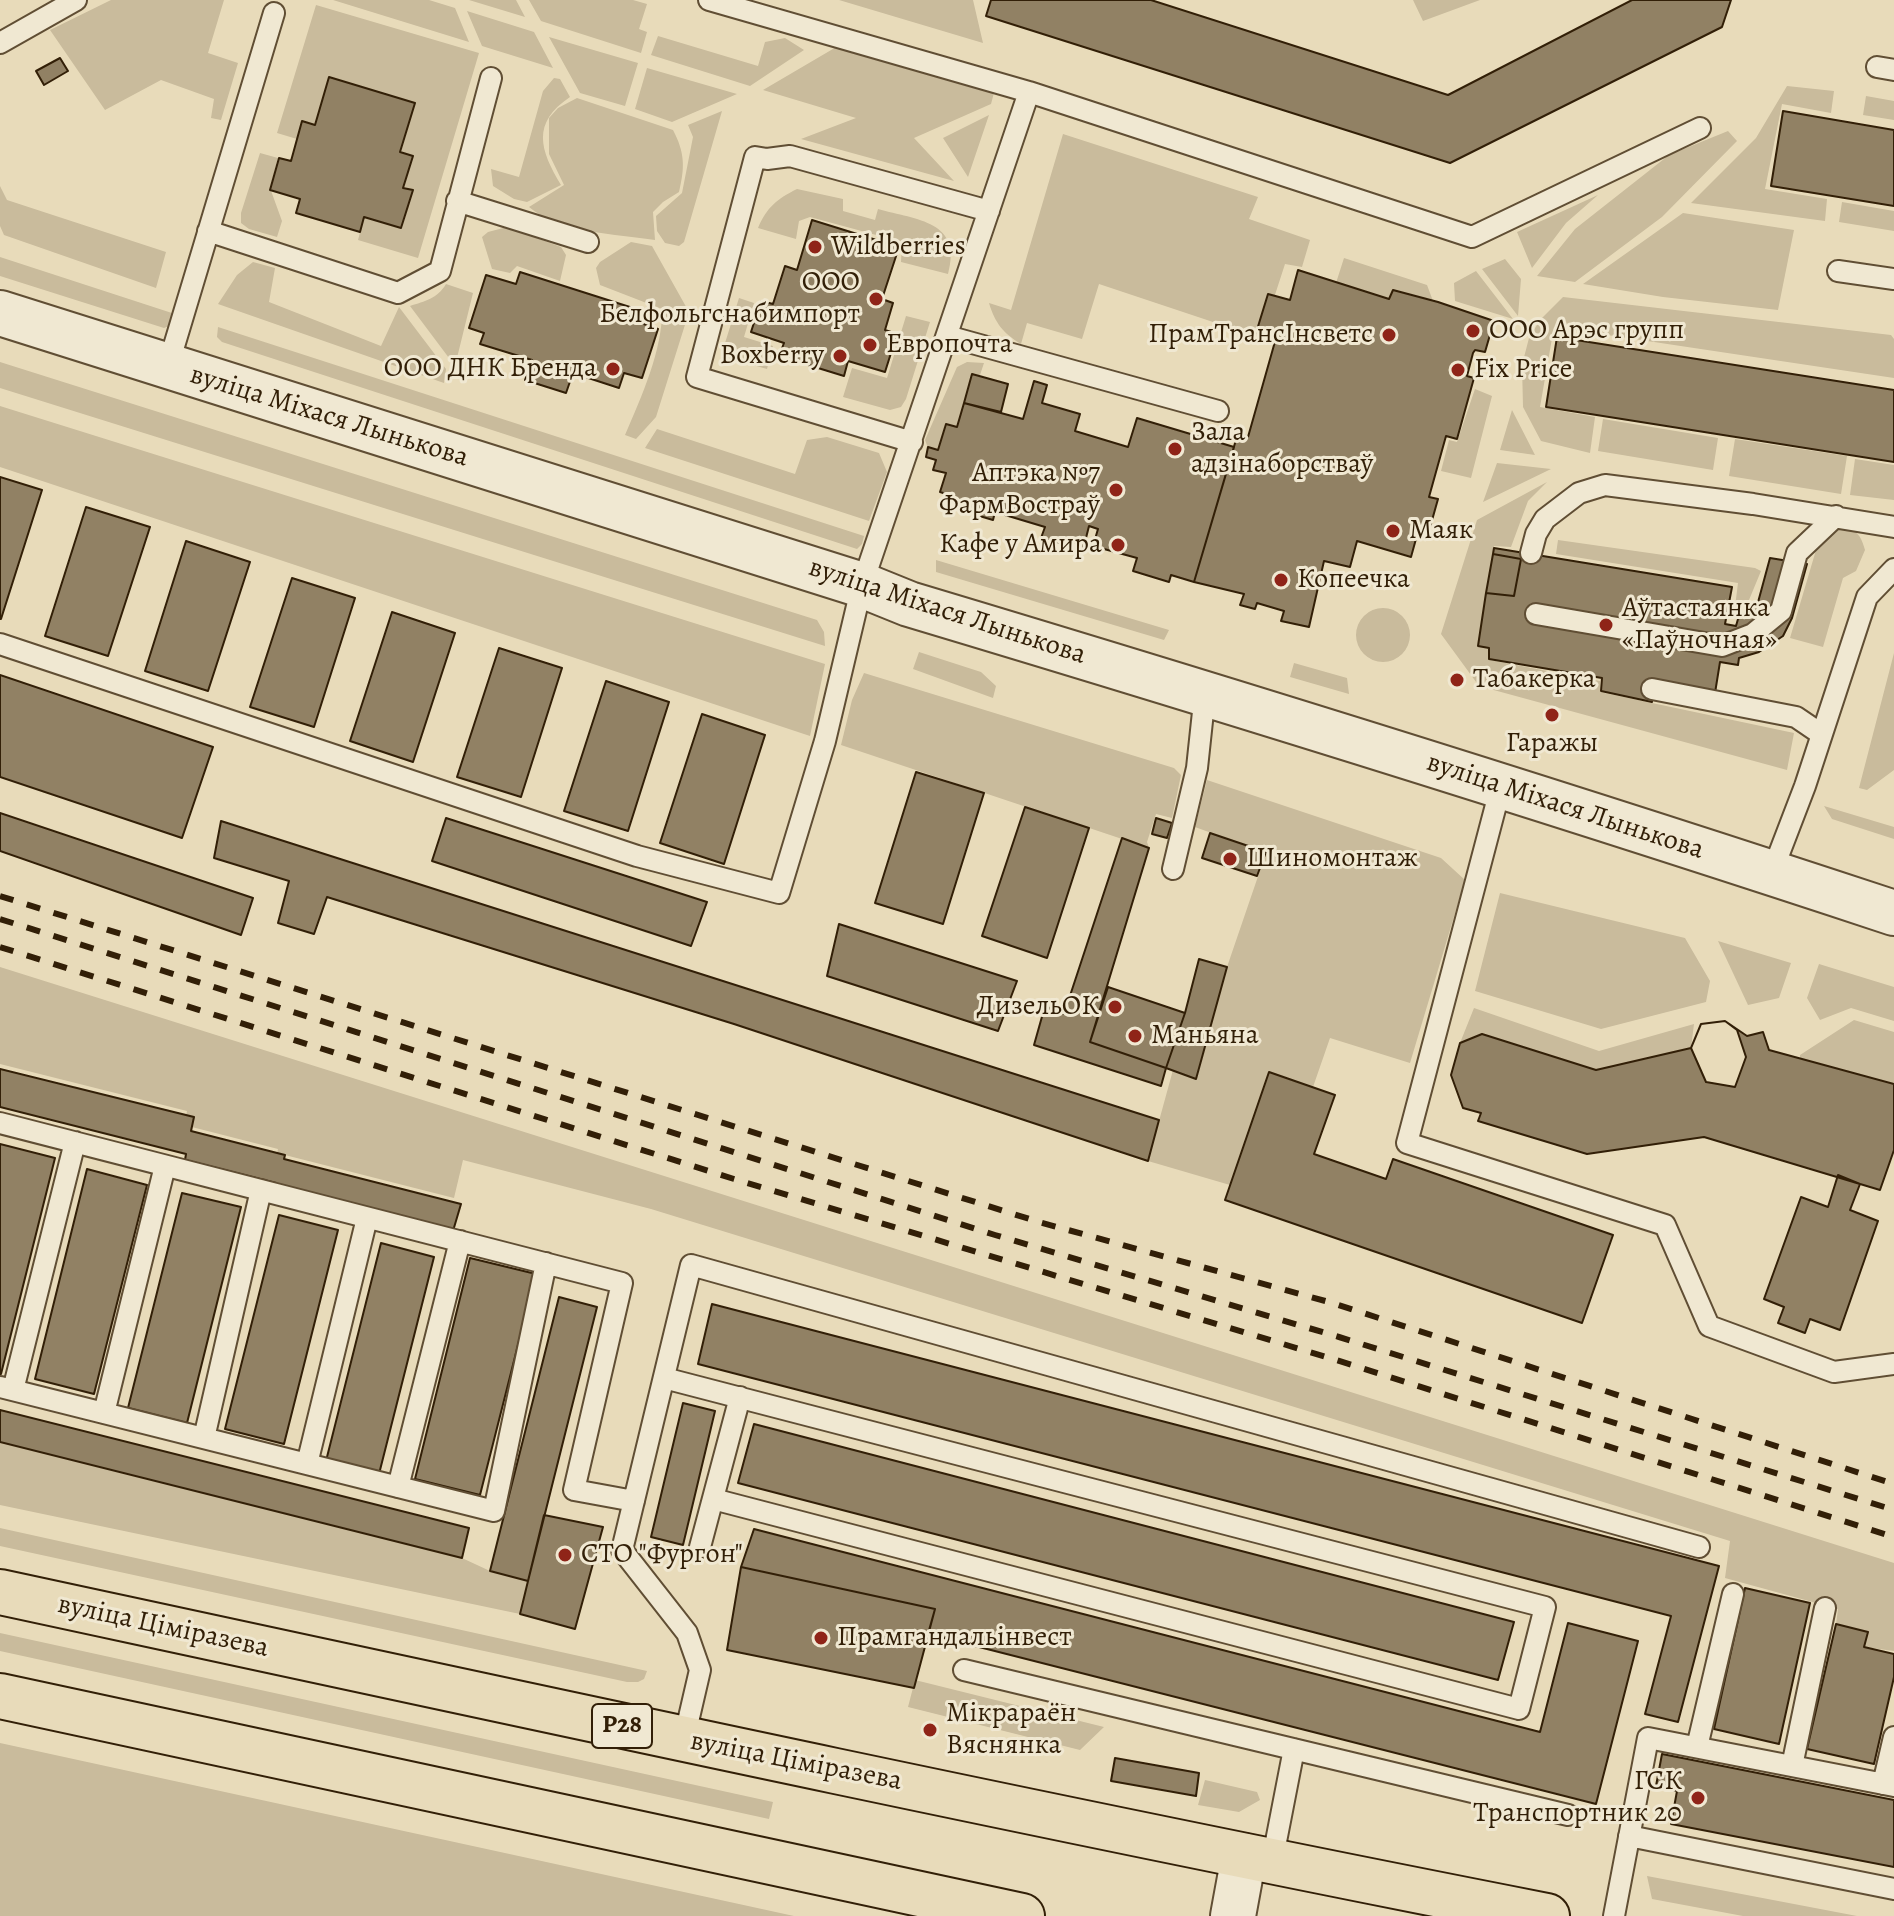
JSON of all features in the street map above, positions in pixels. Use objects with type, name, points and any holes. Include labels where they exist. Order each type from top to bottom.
[{"type":"main road","name":"вуліца Ціміразева","points":[[0,1592],[684,1739],[1547,1916]]},
{"type":"main road","points":[[0,1696],[1022,1916]]},
{"type":"street","name":"вуліца Міхася Лынькова","points":[[0,313],[862,585],[909,604],[1205,693],[1894,913]]},
{"type":"street","points":[[1233,1916],[1258,1859]]},
{"type":"lane","points":[[0,43],[76,0]]},
{"type":"lane","points":[[709,0],[1029,92],[1472,237],[1700,128]]},
{"type":"lane","points":[[168,366],[274,13]]},
{"type":"lane","points":[[208,231],[398,293],[440,271],[491,78]]},
{"type":"lane","points":[[0,644],[623,852],[779,893],[825,741],[862,585],[1029,92]]},
{"type":"lane","points":[[912,442],[697,377],[755,157],[790,156],[989,211]]},
{"type":"lane","points":[[457,201],[588,242]]},
{"type":"lane","points":[[1838,271],[1894,279]]},
{"type":"lane","points":[[947,336],[1218,411]]},
{"type":"lane","points":[[1531,553],[1536,534],[1545,519],[1579,493],[1605,485],[1836,516],[1894,527]]},
{"type":"lane","points":[[1536,614],[1722,646],[1753,634],[1781,611],[1797,553],[1836,516]]},
{"type":"lane","points":[[1772,872],[1805,786],[1867,597],[1894,569]]},
{"type":"lane","points":[[1652,689],[1796,717],[1821,734]]},
{"type":"lane","points":[[1173,869],[1197,768],[1205,693]]},
{"type":"lane","points":[[1501,786],[1407,1143],[1665,1225],[1709,1326],[1834,1372],[1894,1364]]},
{"type":"lane","points":[[0,1123],[622,1283],[574,1490],[634,1501]]},
{"type":"lane","points":[[75,1142],[6,1389],[494,1511],[546,1263]]},
{"type":"lane","points":[[104,1413],[165,1166]]},
{"type":"lane","points":[[204,1438],[261,1190]]},
{"type":"lane","points":[[307,1464],[367,1218]]},
{"type":"lane","points":[[398,1487],[460,1241]]},
{"type":"lane","points":[[684,1739],[700,1670],[687,1633],[622,1550],[691,1265],[1699,1547]]},
{"type":"lane","points":[[664,1378],[1545,1607],[1519,1709],[713,1499]]},
{"type":"lane","points":[[700,1547],[740,1397]]},
{"type":"lane","points":[[1697,1747],[1733,1594]]},
{"type":"lane","points":[[1792,1766],[1825,1608]]},
{"type":"lane","points":[[964,1670],[1568,1815]]},
{"type":"lane","points":[[1614,1916],[1648,1738],[1889,1785],[1894,1737]]},
{"type":"lane","points":[[1258,1859],[1294,1749]]},
{"type":"lane","points":[[1629,1836],[1894,1889]]},
{"type":"shaded area","points":[[111,0],[224,0],[208,53],[238,63],[221,120],[211,118],[214,99],[161,80],[105,110],[50,30]]},
{"type":"shaded area","points":[[333,0],[429,0],[455,8],[469,42]]},
{"type":"shaded area","points":[[469,0],[516,0],[525,17]]},
{"type":"shaded area","points":[[529,0],[633,0],[647,4],[639,29],[647,32],[641,53],[541,21]]},
{"type":"shaded area","points":[[839,0],[973,0],[983,43]]},
{"type":"shaded area","points":[[1413,0],[1480,0],[1423,21]]},
{"type":"shaded area","points":[[316,5],[479,53],[418,258],[358,240],[364,217],[402,228],[413,190],[404,187],[413,156],[401,152],[415,103],[330,77],[316,125],[297,139],[277,133]]},
{"type":"shaded area","points":[[467,11],[534,32],[553,68],[482,46]]},
{"type":"shaded area","points":[[658,36],[758,66],[765,42],[785,38],[804,50],[750,86],[651,55]]},
{"type":"shaded area","points":[[549,37],[638,63],[625,106],[580,93]]},
{"type":"shaded area","points":[[838,46],[995,89],[991,104],[914,138],[954,181],[801,139],[856,118],[763,90]]},
{"type":"shaded area","points":[[647,68],[737,94],[672,122],[635,109]]},
{"type":"shaded area","points":[[554,78],[560,79],[570,97],[549,117],[543,138],[548,160],[561,185],[527,202],[514,199],[493,186],[491,169],[519,177],[543,91]]},
{"type":"shaded area","points":[[1787,86],[1834,91],[1831,113],[1782,104],[1765,189],[1827,199],[1825,221],[1691,203],[1756,138]]},
{"type":"shaded area","points":[[1866,96],[1894,101],[1894,120],[1863,115]]},
{"type":"shaded area","points":[[577,98],[673,130],[682,153],[681,183],[679,192],[653,212],[655,240],[572,227],[541,216],[529,207],[564,185],[549,154],[549,118],[558,108]]},
{"type":"shaded area","points":[[722,111],[684,242],[679,246],[665,243],[657,231],[656,216],[682,193],[693,137],[688,125]]},
{"type":"shaded area","points":[[989,115],[968,177],[943,138]]},
{"type":"shaded area","points":[[1728,131],[1737,141],[1662,217],[1575,282],[1537,276],[1575,229],[1669,155]]},
{"type":"shaded area","points":[[1063,134],[1258,197],[1249,219],[1310,240],[1302,267],[1285,264],[1261,338],[1099,284],[1082,339],[1027,323],[1021,344],[1005,331],[997,322],[989,303],[1011,310]]},
{"type":"shaded area","points":[[260,153],[278,158],[270,188],[282,221],[277,237],[249,229],[241,223],[241,213]]},
{"type":"shaded area","points":[[0,186],[7,200],[166,252],[156,288],[4,235],[0,226]]},
{"type":"shaded area","points":[[797,189],[843,199],[843,211],[875,220],[878,209],[933,226],[943,233],[949,243],[951,256],[948,274],[901,262],[902,242],[810,217],[799,221],[796,239],[758,228],[773,204]]},
{"type":"shaded area","points":[[1598,195],[1566,223],[1532,268],[1517,232]]},
{"type":"shaded area","points":[[1842,202],[1894,211],[1894,231],[1839,222]]},
{"type":"shaded area","points":[[1683,213],[1794,230],[1778,310],[1583,284]]},
{"type":"shaded area","points":[[507,227],[561,247],[566,255],[560,281],[517,266],[510,273],[492,269],[482,237],[488,232]]},
{"type":"shaded area","points":[[631,242],[652,246],[689,312],[656,417],[636,439],[625,435],[655,357],[662,309],[600,285],[596,268],[600,262]]},
{"type":"shaded area","points":[[0,257],[178,315],[172,325],[164,328],[0,276]]},
{"type":"shaded area","points":[[1344,258],[1427,285],[1433,301],[1393,290],[1389,299],[1336,283]]},
{"type":"shaded area","points":[[1505,259],[1521,279],[1518,316],[1482,269]]},
{"type":"shaded area","points":[[253,262],[275,268],[269,302],[381,346],[399,307],[446,369],[444,383],[218,304],[237,275]]},
{"type":"shaded area","points":[[1476,271],[1513,319],[1455,301],[1454,283]]},
{"type":"shaded area","points":[[446,284],[473,293],[455,366],[410,306],[435,296]]},
{"type":"shaded area","points":[[1563,297],[1891,335],[1894,339],[1894,378],[1554,327],[1540,407],[1595,417],[1590,453],[1541,441],[1523,407],[1522,365],[1529,338],[1540,320]]},
{"type":"shaded area","points":[[739,298],[754,303],[744,337],[773,346],[767,369],[721,356]]},
{"type":"shaded area","points":[[906,316],[930,322],[901,407],[890,410],[843,397],[852,368],[887,378]]},
{"type":"shaded area","points":[[218,327],[864,536],[862,544],[857,549],[222,342],[217,337]]},
{"type":"shaded area","points":[[0,362],[817,620],[824,632],[825,646],[0,388]]},
{"type":"shaded area","points":[[967,362],[984,363],[980,375],[972,375],[957,427],[945,424],[939,450],[928,448],[925,440],[957,367]]},
{"type":"shaded area","points":[[1475,389],[1492,396],[1471,478],[1441,471],[1449,440],[1457,442]]},
{"type":"shaded area","points":[[0,406],[825,664],[810,736],[0,467]]},
{"type":"shaded area","points":[[1512,410],[1535,455],[1500,450]]},
{"type":"shaded area","points":[[1603,419],[1718,438],[1713,470],[1598,451]]},
{"type":"shaded area","points":[[657,429],[795,474],[807,440],[827,437],[879,453],[887,472],[869,521],[645,448]]},
{"type":"shaded area","points":[[1735,439],[1847,456],[1841,494],[1729,476]]},
{"type":"shaded area","points":[[1855,459],[1894,465],[1894,500],[1850,495]]},
{"type":"shaded area","points":[[1497,463],[1551,469],[1483,502]]},
{"type":"shaded area","points":[[1547,482],[1528,501],[1511,547],[1494,546],[1478,646],[1489,648],[1490,660],[1600,681],[1600,692],[1794,733],[1787,770],[1479,686],[1441,634],[1477,520]]},
{"type":"shaded area","points":[[1830,528],[1857,533],[1865,550],[1856,571],[1843,578],[1823,647],[1790,638],[1816,550]]},
{"type":"shaded area","points":[[1558,540],[1761,571],[1749,600],[1735,607],[1738,583],[1556,554]]},
{"type":"shaded area","points":[[936,560],[1169,630],[1164,640],[936,572]]},
{"type":"shaded area","points":[[1383,608],[1402,616],[1410,635],[1402,654],[1383,662],[1364,654],[1356,635],[1364,616]]},
{"type":"shaded area","points":[[919,652],[981,672],[996,686],[993,698],[913,669]]},
{"type":"shaded area","points":[[1894,653],[1894,770],[1867,790],[1859,788]]},
{"type":"shaded area","points":[[1294,663],[1347,678],[1349,694],[1290,677]]},
{"type":"shaded area","points":[[864,673],[1174,768],[1181,775],[1172,818],[1156,814],[1147,842],[1149,848],[841,745],[852,700]]},
{"type":"shaded area","points":[[1207,780],[1441,858],[1465,880],[1410,1063],[1330,1038],[1313,1087],[1269,1072],[1230,1185],[1148,1161],[1173,1070],[1197,1078],[1227,967],[1266,853],[1195,827]]},
{"type":"shaded area","points":[[1824,806],[1894,827],[1894,839],[1832,819]]},
{"type":"shaded area","points":[[1500,893],[1685,938],[1710,981],[1706,1002],[1601,1029],[1475,991]]},
{"type":"shaded area","points":[[1718,941],[1791,963],[1779,998],[1748,1005]]},
{"type":"shaded area","points":[[1819,964],[1894,987],[1894,1021],[1851,1008],[1820,1020],[1807,998]]},
{"type":"shaded area","points":[[0,967],[1894,1563],[1894,1651],[1864,1647],[1868,1632],[1836,1624],[1838,1609],[1725,1578],[1730,1541],[651,1209],[463,1160],[454,1198],[277,1153],[278,1149],[184,1125],[187,1111],[0,1064]]},
{"type":"shaded area","points":[[1474,1008],[1599,1051],[1694,1024],[1691,1048],[1596,1070],[1482,1034],[1460,1043]]},
{"type":"shaded area","points":[[1854,1020],[1894,1032],[1894,1084],[1800,1058],[1800,1055]]},
{"type":"shaded area","points":[[0,1442],[462,1558],[490,1571],[528,1581],[520,1614],[0,1505]]},
{"type":"shaded area","points":[[0,1528],[647,1671],[644,1679],[627,1682],[0,1546]]},
{"type":"shaded area","points":[[0,1633],[773,1802],[769,1819],[0,1651]]},
{"type":"shaded area","points":[[915,1680],[1104,1727],[1080,1750],[908,1707]]},
{"type":"shaded area","points":[[0,1743],[794,1916],[0,1916]]},
{"type":"shaded area","points":[[1205,1780],[1257,1792],[1260,1800],[1239,1812],[1198,1805]]},
{"type":"shaded area","points":[[1647,1876],[1857,1916],[1743,1916],[1652,1899]]},
{"type":"building","points":[[991,0],[1151,0],[1448,95],[1632,0],[1731,0],[1722,27],[1450,163],[986,16]]},
{"type":"building","points":[[60,58],[68,71],[44,85],[36,71]]},
{"type":"building","points":[[329,77],[415,103],[400,152],[413,156],[403,188],[413,190],[401,228],[364,217],[360,232],[296,213],[300,199],[270,190],[279,158],[291,161],[302,121],[315,125]]},
{"type":"building","points":[[1783,111],[1894,130],[1894,206],[1771,186]]},
{"type":"building","points":[[812,220],[899,247],[882,299],[893,303],[885,330],[897,334],[885,372],[848,361],[844,376],[779,356],[784,343],[751,332],[761,301],[773,304],[785,266],[797,270]]},
{"type":"building","points":[[1298,270],[1389,299],[1393,290],[1494,321],[1485,352],[1475,350],[1473,353],[1467,376],[1474,378],[1457,439],[1446,436],[1429,497],[1438,499],[1429,531],[1419,528],[1411,557],[1357,541],[1350,567],[1324,561],[1309,627],[1281,621],[1284,611],[1257,603],[1255,609],[1240,605],[1244,594],[1194,582],[1238,433],[1248,437],[1276,338],[1256,333],[1268,294],[1290,300]]},
{"type":"building","points":[[520,272],[633,308],[629,319],[658,329],[642,378],[624,373],[619,388],[573,373],[566,393],[525,380],[532,360],[480,344],[484,333],[469,328],[486,275],[516,284]]},
{"type":"building","points":[[1557,337],[1894,390],[1894,462],[1546,407]]},
{"type":"building","points":[[972,374],[1008,384],[1001,412],[964,403]]},
{"type":"building","points":[[1034,381],[1047,385],[1042,403],[1080,414],[1075,431],[1128,447],[1137,418],[1234,447],[1194,582],[1171,575],[1169,582],[1133,571],[1137,558],[1093,546],[1098,529],[1089,526],[1083,550],[1041,538],[1045,527],[995,512],[993,520],[949,507],[953,496],[940,492],[946,473],[933,470],[936,460],[926,457],[928,447],[938,450],[946,424],[957,427],[964,403],[1023,419]]},
{"type":"building","points":[[0,477],[42,490],[1,619],[0,619]]},
{"type":"building","points":[[86,507],[150,527],[108,656],[45,636]]},
{"type":"building","points":[[186,541],[250,562],[208,691],[145,671]]},
{"type":"building","name":"Аўтастаянка «Паўночная»","points":[[1494,548],[1732,587],[1725,624],[1736,626],[1738,619],[1757,606],[1770,558],[1807,564],[1792,618],[1783,636],[1759,652],[1739,658],[1738,665],[1720,662],[1715,693],[1653,684],[1652,702],[1601,691],[1602,678],[1489,659],[1489,648],[1478,646],[1486,593],[1514,596],[1521,559],[1493,554]]},
{"type":"building","points":[[1493,554],[1521,559],[1514,596],[1486,593]]},
{"type":"building","points":[[292,578],[355,598],[314,727],[250,707]]},
{"type":"building","points":[[392,612],[455,633],[413,762],[350,741]]},
{"type":"building","points":[[499,648],[562,668],[521,797],[457,777]]},
{"type":"building","points":[[0,675],[213,747],[182,838],[0,777]]},
{"type":"building","points":[[606,681],[669,702],[628,831],[564,811]]},
{"type":"building","points":[[702,714],[765,735],[724,864],[660,843]]},
{"type":"building","points":[[916,772],[984,793],[943,924],[875,903]]},
{"type":"building","points":[[1025,807],[1089,828],[1047,958],[982,936]]},
{"type":"building","points":[[0,813],[253,898],[241,935],[0,851]]},
{"type":"building","points":[[446,818],[707,902],[691,946],[432,861]]},
{"type":"building","points":[[1156,818],[1172,823],[1167,838],[1152,834]]},
{"type":"building","points":[[221,821],[1159,1120],[1148,1161],[734,1024],[327,897],[314,934],[278,923],[289,881],[214,858]]},
{"type":"building","points":[[1210,833],[1266,852],[1257,876],[1202,858]]},
{"type":"building","points":[[1122,838],[1149,848],[1090,1042],[1166,1068],[1161,1086],[1034,1045],[1045,1006],[1064,1014]]},
{"type":"building","points":[[839,924],[1017,981],[998,1031],[827,976]]},
{"type":"building","points":[[1199,959],[1227,967],[1196,1079],[1166,1068]]},
{"type":"building","points":[[1108,987],[1185,1013],[1166,1068],[1090,1042]]},
{"type":"building","points":[[1725,1021],[1747,1036],[1763,1032],[1769,1050],[1894,1084],[1894,1150],[1880,1190],[1704,1137],[1587,1154],[1478,1121],[1481,1113],[1463,1108],[1451,1075],[1460,1043],[1482,1034],[1596,1070],[1691,1048],[1701,1024]]},
{"type":"building","points":[[1725,1021],[1737,1030],[1746,1057],[1735,1087],[1706,1082],[1691,1048],[1701,1024]]},
{"type":"building","points":[[0,1069],[194,1117],[191,1131],[285,1155],[284,1159],[461,1204],[453,1231],[276,1187],[276,1183],[185,1160],[186,1154],[0,1107]]},
{"type":"building","points":[[1269,1072],[1335,1095],[1314,1154],[1386,1179],[1393,1159],[1613,1235],[1582,1323],[1225,1200]]},
{"type":"building","points":[[0,1144],[55,1158],[1,1374],[0,1374]]},
{"type":"building","points":[[87,1169],[147,1185],[94,1394],[35,1379]]},
{"type":"building","points":[[1838,1175],[1860,1184],[1850,1210],[1878,1221],[1840,1330],[1810,1319],[1805,1333],[1778,1323],[1784,1307],[1764,1299],[1801,1197],[1828,1207]]},
{"type":"building","points":[[182,1193],[241,1207],[187,1423],[128,1408]]},
{"type":"building","points":[[279,1215],[338,1230],[284,1444],[225,1429]]},
{"type":"building","points":[[381,1243],[434,1257],[379,1474],[326,1461]]},
{"type":"building","points":[[470,1258],[536,1274],[480,1495],[415,1479]]},
{"type":"building","points":[[559,1297],[597,1307],[528,1581],[490,1571]]},
{"type":"building","points":[[712,1304],[1719,1566],[1678,1722],[1645,1714],[1671,1616],[698,1364]]},
{"type":"building","points":[[683,1403],[715,1411],[683,1545],[651,1537]]},
{"type":"building","points":[[0,1410],[469,1528],[462,1558],[0,1442]]},
{"type":"building","points":[[754,1424],[1514,1622],[1498,1680],[738,1483]]},
{"type":"building","name":"СТО \"Фургон\"","points":[[544,1515],[603,1527],[575,1629],[520,1614]]},
{"type":"building","points":[[754,1529],[1540,1732],[1568,1623],[1638,1641],[1596,1804],[928,1634],[935,1609],[741,1567]]},
{"type":"building","points":[[741,1567],[935,1609],[914,1688],[727,1650]]},
{"type":"building","points":[[1745,1588],[1810,1603],[1779,1744],[1714,1729]]},
{"type":"building","points":[[1836,1624],[1868,1632],[1864,1647],[1894,1654],[1894,1677],[1874,1764],[1807,1749]]},
{"type":"building","points":[[1662,1754],[1894,1800],[1894,1867],[1671,1824],[1677,1791],[1656,1786]]},
{"type":"building","points":[[1115,1758],[1199,1773],[1196,1796],[1111,1781]]},
{"type":"railway","points":[[0,896],[1039,1222],[1329,1302],[1894,1484]]},
{"type":"railway","points":[[0,919],[995,1235],[1339,1337],[1894,1510]]},
{"type":"railway","points":[[0,947],[734,1179],[1333,1359],[1894,1537]]},
{"type":"place","name":"Wildberries","points":[[815,247]]},
{"type":"place","name":"OOO Белфольгснабимпорт","points":[[876,299]]},
{"type":"place","name":"ООО Арэс групп","points":[[1473,331]]},
{"type":"place","name":"ПрамТрансІнсветс","points":[[1389,335]]},
{"type":"place","name":"Европочта","points":[[870,345]]},
{"type":"place","name":"Boxberry","points":[[840,356]]},
{"type":"place","name":"ООО ДНК Бренда","points":[[613,369]]},
{"type":"place","name":"Fix Price","points":[[1458,370]]},
{"type":"place","name":"Зала адзінаборстваў","points":[[1175,449]]},
{"type":"place","name":"Аптэка №7 ФармВостраў","points":[[1116,490]]},
{"type":"place","name":"Маяк","points":[[1393,531]]},
{"type":"place","name":"Кафе у Амира","points":[[1118,545]]},
{"type":"place","name":"Копеечка","points":[[1281,580]]},
{"type":"place","name":"Аўтастаянка «Паўночная»","points":[[1606,625]]},
{"type":"place","name":"Табакерка","points":[[1457,680]]},
{"type":"place","name":"Гаражы","points":[[1552,715]]},
{"type":"place","name":"Шиномонтаж","points":[[1230,859]]},
{"type":"place","name":"ДизельОК","points":[[1115,1007]]},
{"type":"place","name":"Маньяна","points":[[1135,1036]]},
{"type":"place","name":"СТО \"Фургон\"","points":[[565,1555]]},
{"type":"place","name":"Прамгандальінвест","points":[[821,1638]]},
{"type":"place","name":"Мікрараён Вяснянка","points":[[930,1730]]},
{"type":"place","name":"ГСК Транспортник 20","points":[[1698,1798]]}]
